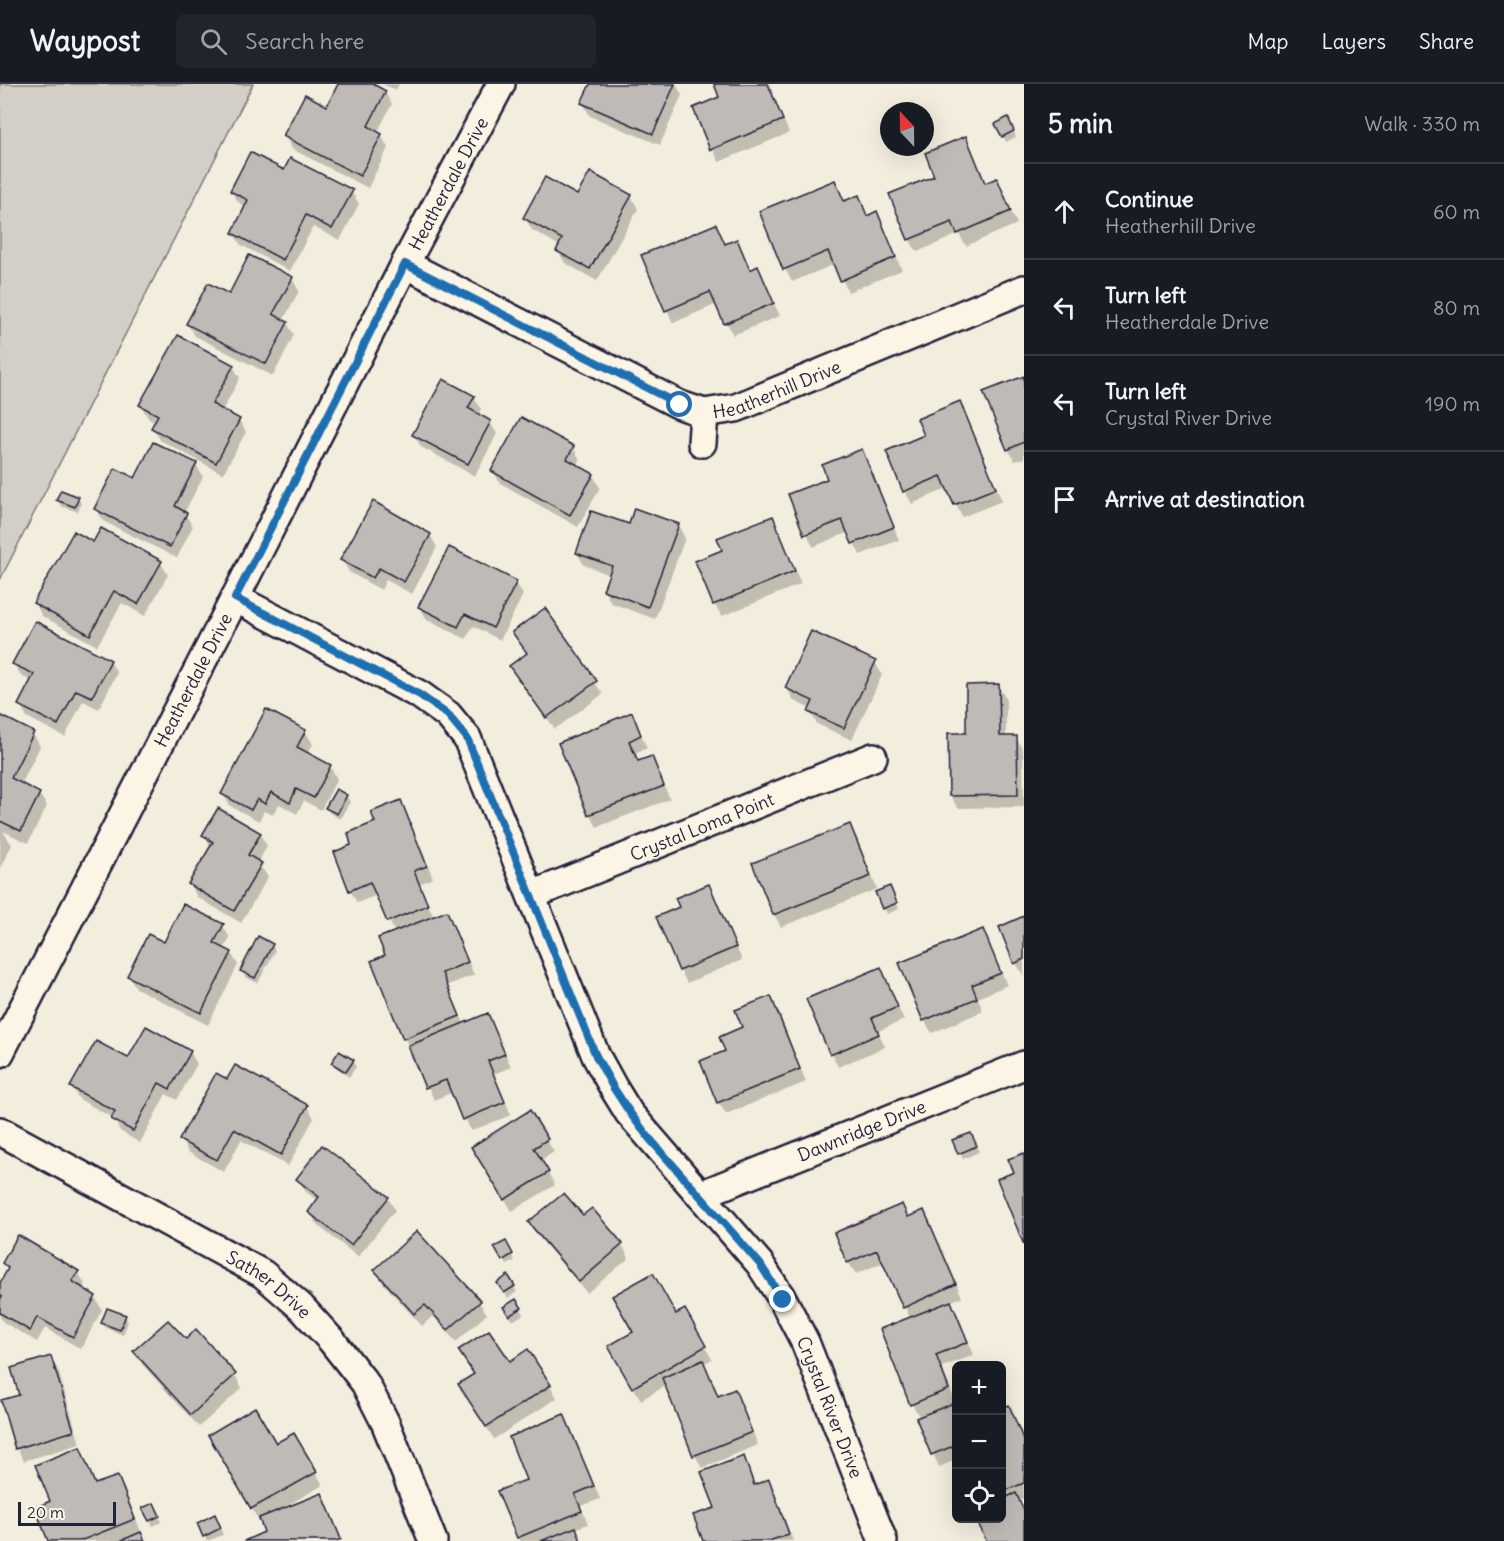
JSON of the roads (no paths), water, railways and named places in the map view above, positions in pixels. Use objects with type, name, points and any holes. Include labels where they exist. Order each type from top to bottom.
[{"type":"street","name":"Heatherdale Drive","points":[[0,1053],[405,264],[501,84]]},
{"type":"street","name":"Heatherhill Drive","points":[[405,264],[657,394],[704,414],[736,408],[1024,289]]},
{"type":"street","points":[[702,442],[704,414]]},
{"type":"street","name":"Crystal River Drive","points":[[235,598],[420,695],[448,715],[467,738],[596,1056],[613,1087],[649,1138],[760,1264],[783,1300],[805,1342],[883,1541]]},
{"type":"street","name":"Crystal Loma Point","points":[[532,895],[873,757]]},
{"type":"street","name":"Dawnridge Drive","points":[[700,1195],[1024,1065]]},
{"type":"street","name":"Sather Drive","points":[[0,1131],[263,1274],[301,1306],[365,1383],[385,1422],[433,1541]]}]
